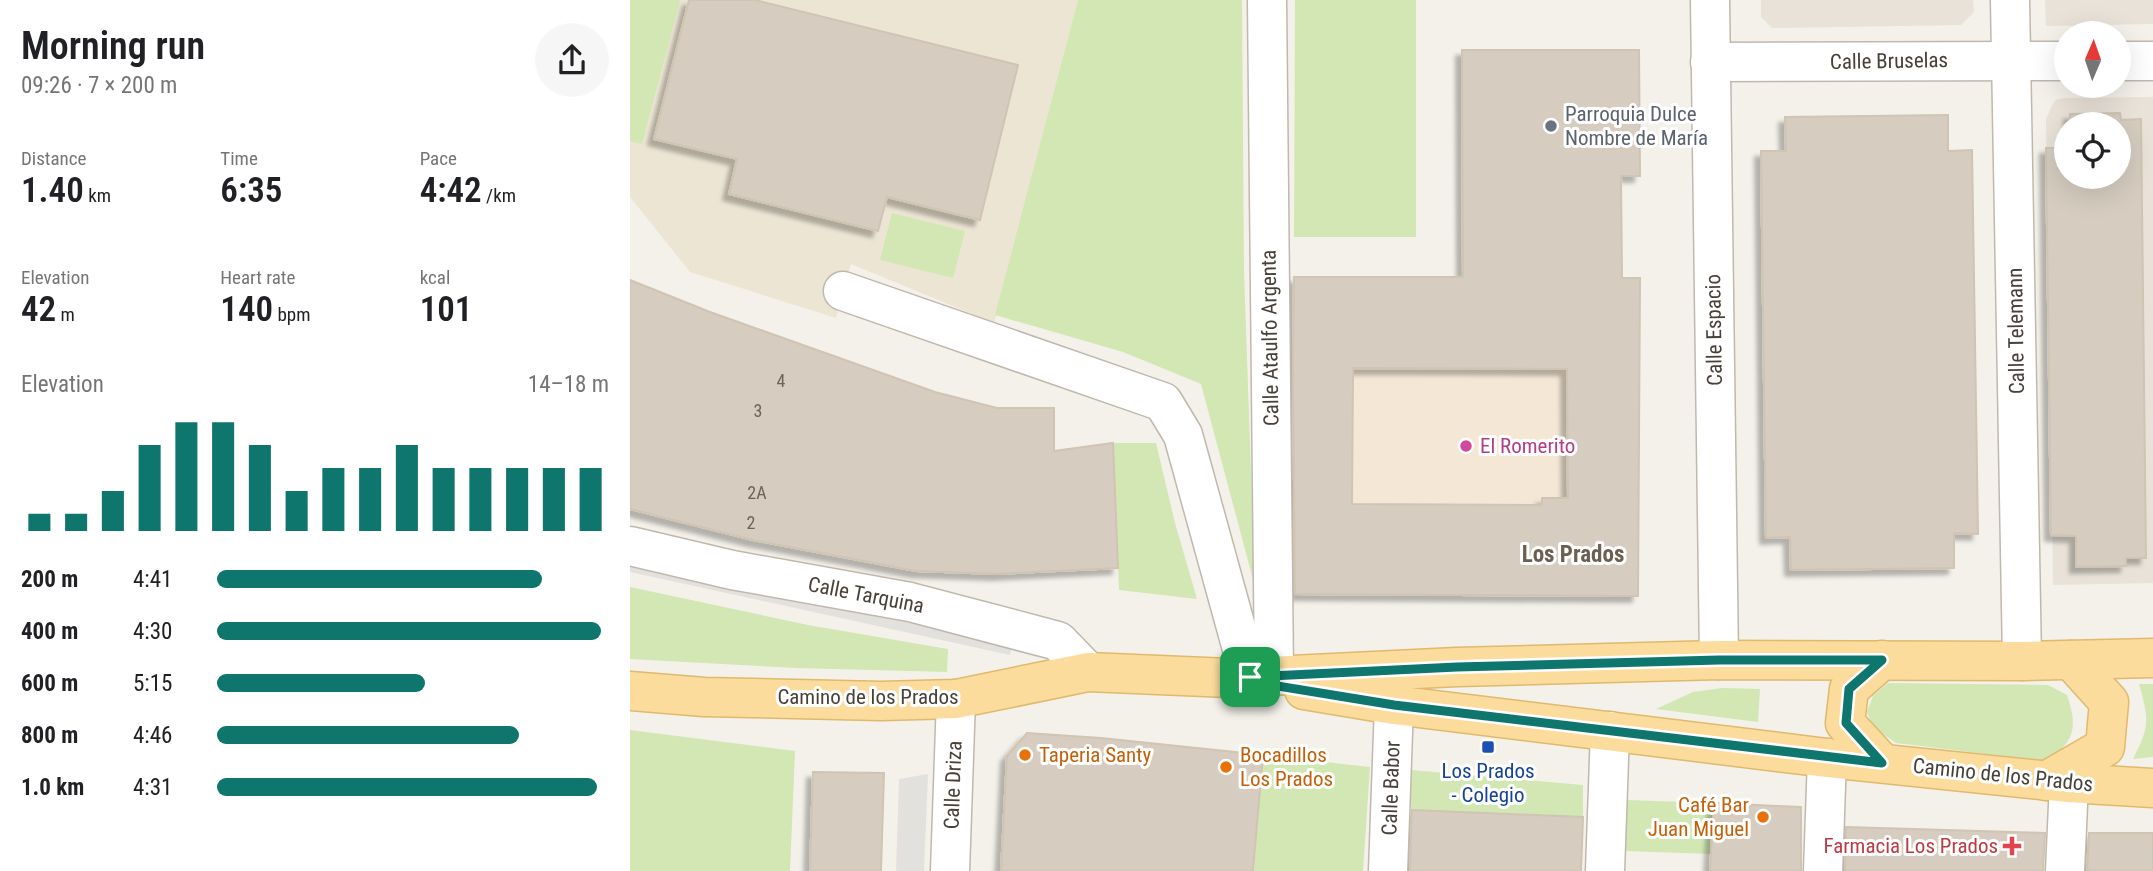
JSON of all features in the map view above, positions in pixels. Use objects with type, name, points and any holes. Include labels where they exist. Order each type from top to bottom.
[{"type":"main road","name":"Camino de los Prados","points":[[630,691],[718,697],[881,701],[956,699],[1088,672],[1251,677],[1457,667],[1719,660],[2022,661],[2153,658]]},
{"type":"main road","points":[[1882,660],[1849,689],[1846,723],[1882,763]]},
{"type":"main road","points":[[2057,782],[2105,747],[2109,702],[2071,660]]},
{"type":"main road","name":"Camino de los Prados","points":[[1251,677],[1394,705],[1827,758],[2057,782],[2153,788]]},
{"type":"street","name":"Calle Ataulfo Argenta","points":[[1251,677],[1266,0]]},
{"type":"street","name":"Calle Espacio","points":[[1710,0],[1719,660]]},
{"type":"street","name":"Calle Telemann","points":[[2010,0],[2022,661]]},
{"type":"street","name":"Calle Bruselas","points":[[1710,62],[2054,61]]},
{"type":"street","points":[[2132,61],[2153,61]]},
{"type":"street","points":[[843,290],[1163,402],[1183,435],[1251,677]]},
{"type":"street","name":"Calle Tarquina","points":[[630,546],[732,570],[911,602],[1058,641],[1088,672]]},
{"type":"street","name":"Calle Driza","points":[[950,871],[956,699]]},
{"type":"street","name":"Calle Babor","points":[[1388,871],[1394,705]]},
{"type":"street","points":[[1605,871],[1610,731]]},
{"type":"street","points":[[1823,871],[1827,758]]},
{"type":"street","points":[[2057,782],[2065,871]]},
{"type":"shaded area","points":[[630,0],[1078,0],[994,323],[851,264],[836,318],[690,272],[630,197]]},
{"type":"shaded area","points":[[1761,0],[1973,0],[1974,12],[1961,25],[1772,28],[1761,17]]},
{"type":"shaded area","points":[[2045,0],[2153,0],[2153,24],[2132,24],[2132,21],[2054,21],[2054,26],[2046,26]]},
{"type":"shaded area","points":[[2153,97],[2153,583],[2053,585],[2046,119],[2056,100]]},
{"type":"shaded area","name":"El Romerito","points":[[1294,277],[1640,278],[1638,596],[1292,594]]},
{"type":"shaded area","points":[[630,562],[1012,645],[1010,655],[630,572]]},
{"type":"shaded area","points":[[928,774],[924,871],[896,871],[899,779]]},
{"type":"green space","points":[[630,0],[680,0],[642,144],[630,141]]},
{"type":"green space","points":[[1078,0],[1242,0],[1244,271],[1255,587],[1201,384],[1123,352],[995,315]]},
{"type":"green space","points":[[1295,0],[1416,0],[1416,237],[1294,237]]},
{"type":"green space","points":[[892,213],[965,231],[953,278],[880,260]]},
{"type":"green space","points":[[1113,443],[1156,443],[1197,599],[1119,590]]},
{"type":"green space","points":[[630,587],[808,625],[948,649],[947,672],[796,668],[630,659]]},
{"type":"green space","points":[[1888,683],[2048,685],[2067,695],[2073,725],[2071,733],[2063,748],[2045,761],[1896,743],[1873,727],[1867,712],[1873,696]]},
{"type":"green space","points":[[2139,684],[2153,684],[2153,757],[2133,759],[2143,739],[2146,723]]},
{"type":"green space","points":[[1722,688],[1760,689],[1758,722],[1656,709],[1693,692]]},
{"type":"green space","points":[[630,730],[795,751],[790,871],[630,871]]},
{"type":"green space","points":[[1263,755],[1370,767],[1363,871],[1254,871]]},
{"type":"green space","points":[[1411,770],[1583,785],[1583,817],[1411,810]]},
{"type":"green space","points":[[1627,800],[1714,803],[1711,854],[1625,851]]},
{"type":"building","points":[[689,0],[755,0],[1018,65],[980,220],[887,197],[878,231],[729,194],[737,159],[654,139]]},
{"type":"building","name":"El Romerito","points":[[1462,50],[1639,50],[1640,176],[1621,176],[1622,278],[1640,278],[1638,596],[1295,594],[1294,277],[1463,277]],"holes":[[[1353,368],[1567,369],[1568,498],[1542,498],[1542,505],[1352,504]]]},
{"type":"building","points":[[1948,115],[1948,151],[1972,150],[1978,534],[1954,533],[1954,568],[1791,570],[1790,537],[1766,538],[1761,151],[1786,151],[1785,117]]},
{"type":"building","points":[[2141,119],[2146,558],[2126,558],[2126,566],[2076,567],[2076,536],[2051,535],[2046,148],[2054,148],[2054,189],[2131,189],[2131,120]]},
{"type":"building","points":[[630,280],[710,312],[935,392],[997,408],[1054,408],[1054,451],[1113,443],[1118,568],[997,574],[916,571],[753,540],[630,509]]},
{"type":"building","points":[[1027,733],[1263,755],[1253,871],[1001,871],[1007,756]]},
{"type":"building","points":[[813,772],[884,773],[881,871],[810,871]]},
{"type":"building","points":[[1714,803],[1801,807],[1801,871],[1710,871]]},
{"type":"building","points":[[1412,810],[1583,817],[1581,871],[1410,871]]},
{"type":"building","points":[[1846,827],[2045,833],[2043,871],[1845,871]]},
{"type":"building","points":[[2089,833],[2153,833],[2153,871],[2087,871]]},
{"type":"place","name":"Parroquia Dulce Nombre de María","points":[[1551,126]]},
{"type":"place","name":"El Romerito","points":[[1466,446]]},
{"type":"place","name":"Los Prados - Colegio","points":[[1488,747]]},
{"type":"place","name":"Taperia Santy","points":[[1025,755]]},
{"type":"place","name":"Bocadillos Los Prados","points":[[1226,767]]},
{"type":"place","name":"Café Bar Juan Miguel","points":[[1763,817]]},
{"type":"place","name":"Farmacia Los Prados","points":[[2012,846]]},
{"type":"district","name":"Los Prados","points":[[1573,554]]},
{"type":"route","points":[[1719,660],[1882,660],[1849,689],[1846,723],[1882,763],[1394,705],[1229,678],[1250,677],[1457,667],[1719,660]]}]
